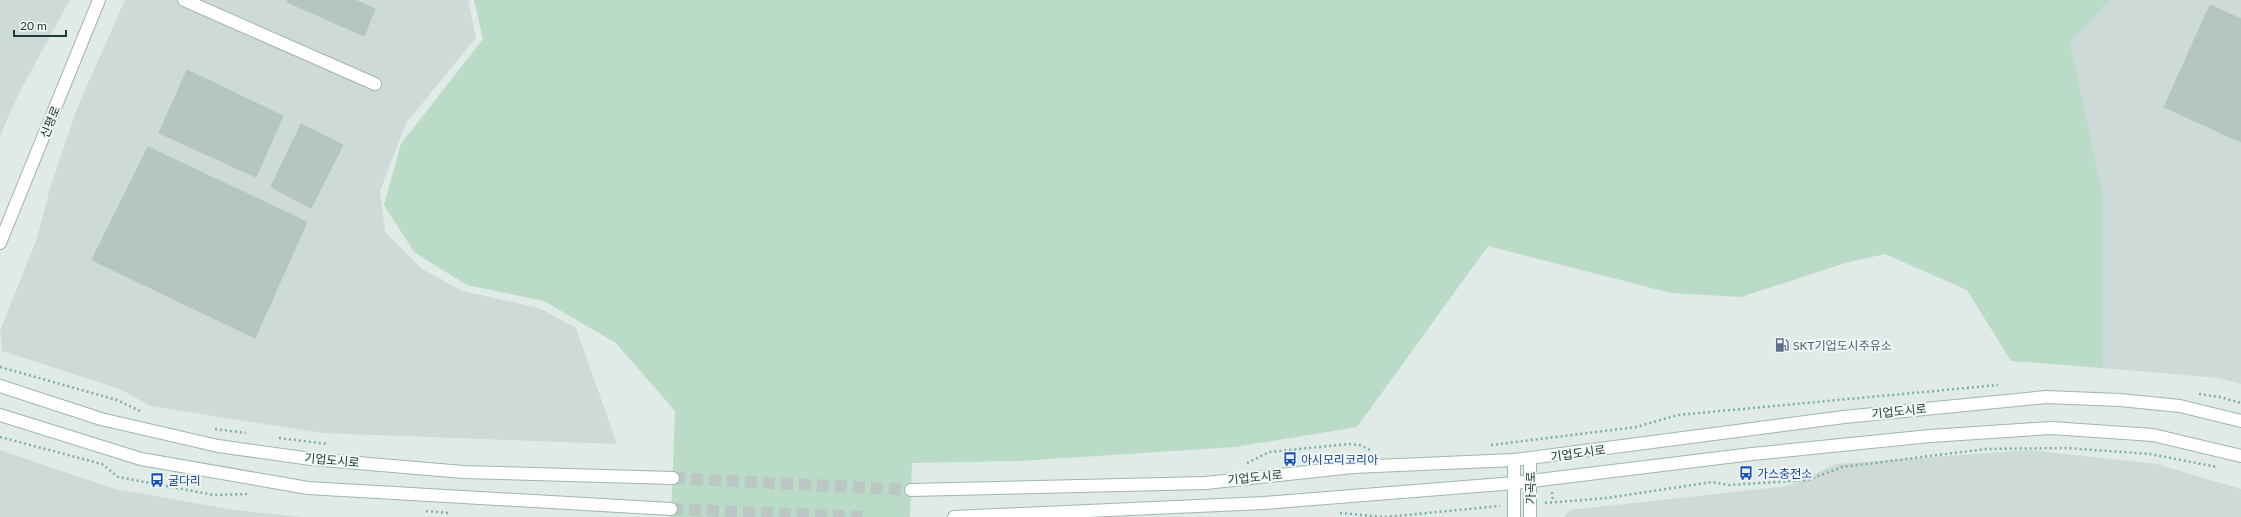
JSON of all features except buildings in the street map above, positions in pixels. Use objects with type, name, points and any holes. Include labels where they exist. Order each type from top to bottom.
[{"type":"street","name":"신평로","points":[[0,243],[99,0]]},
{"type":"street","points":[[184,0],[375,84]]},
{"type":"street","name":"기업도시로","points":[[0,386],[101,419],[130,426],[218,446],[311,459],[463,472],[672,478]]},
{"type":"street","name":"기업도시로","points":[[910,490],[1206,482],[1353,467],[1530,459],[1844,417],[2046,397],[2120,400],[2180,406],[2241,421]]},
{"type":"street","points":[[0,415],[141,459],[308,488],[671,509]]},
{"type":"street","name":"기업도시로","points":[[954,517],[1264,503],[1530,482],[1775,452],[1930,436],[2051,428],[2153,435],[2241,456]]},
{"type":"street","name":"가곡로","points":[[1530,459],[1530,517]]},
{"type":"street","name":"가곡로","points":[[1514,460],[1514,517]]},
{"type":"path","points":[[0,367],[117,400],[144,413]]},
{"type":"path","points":[[213,428],[251,434]]},
{"type":"path","points":[[274,437],[333,445]]},
{"type":"path","points":[[1485,445],[1546,439]]},
{"type":"path","points":[[1243,465],[1269,452],[1348,444],[1360,445],[1374,452]]},
{"type":"path","points":[[1553,502],[1607,498],[1712,482],[1729,485],[1808,480],[1842,467],[1986,449],[2067,448],[2143,453],[2218,467]]},
{"type":"path","points":[[1333,512],[1385,517],[1497,506]]},
{"type":"shaded area","points":[[0,0],[70,0],[19,93],[0,136]]},
{"type":"shaded area","points":[[125,0],[468,0],[476,38],[406,123],[380,191],[385,232],[422,269],[462,291],[539,308],[576,328],[617,444],[322,433],[150,406],[120,389],[2,351],[0,331],[36,241],[51,185],[78,106]]},
{"type":"shaded area","points":[[2110,0],[2241,0],[2241,384],[2219,378],[2103,368],[2103,196],[2070,42]]},
{"type":"shaded area","points":[[0,450],[115,489],[234,510],[303,517],[0,517]]},
{"type":"shaded area","points":[[2030,450],[2156,464],[2241,489],[2241,517],[1564,517],[1570,510],[1788,486],[1836,464]]},
{"type":"green space","points":[[474,0],[2110,0],[2070,42],[2103,196],[2103,368],[2011,361],[1967,290],[1885,254],[1845,263],[1741,297],[1671,293],[1488,246],[1357,427],[1235,447],[1019,461],[912,463],[910,517],[671,517],[675,411],[616,343],[544,301],[467,285],[414,252],[384,205],[401,144],[483,39]]},
{"type":"tunnel","points":[[673,478],[911,490]]},
{"type":"tunnel","points":[[671,509],[863,517]]},
{"type":"place","name":"SKT기업도시주유소","points":[[1782,345]]},
{"type":"place","name":"아시모리코리아","points":[[1290,459]]},
{"type":"place","name":"가스충전소","points":[[1746,473]]},
{"type":"place","name":"굴다리","points":[[157,480]]}]
